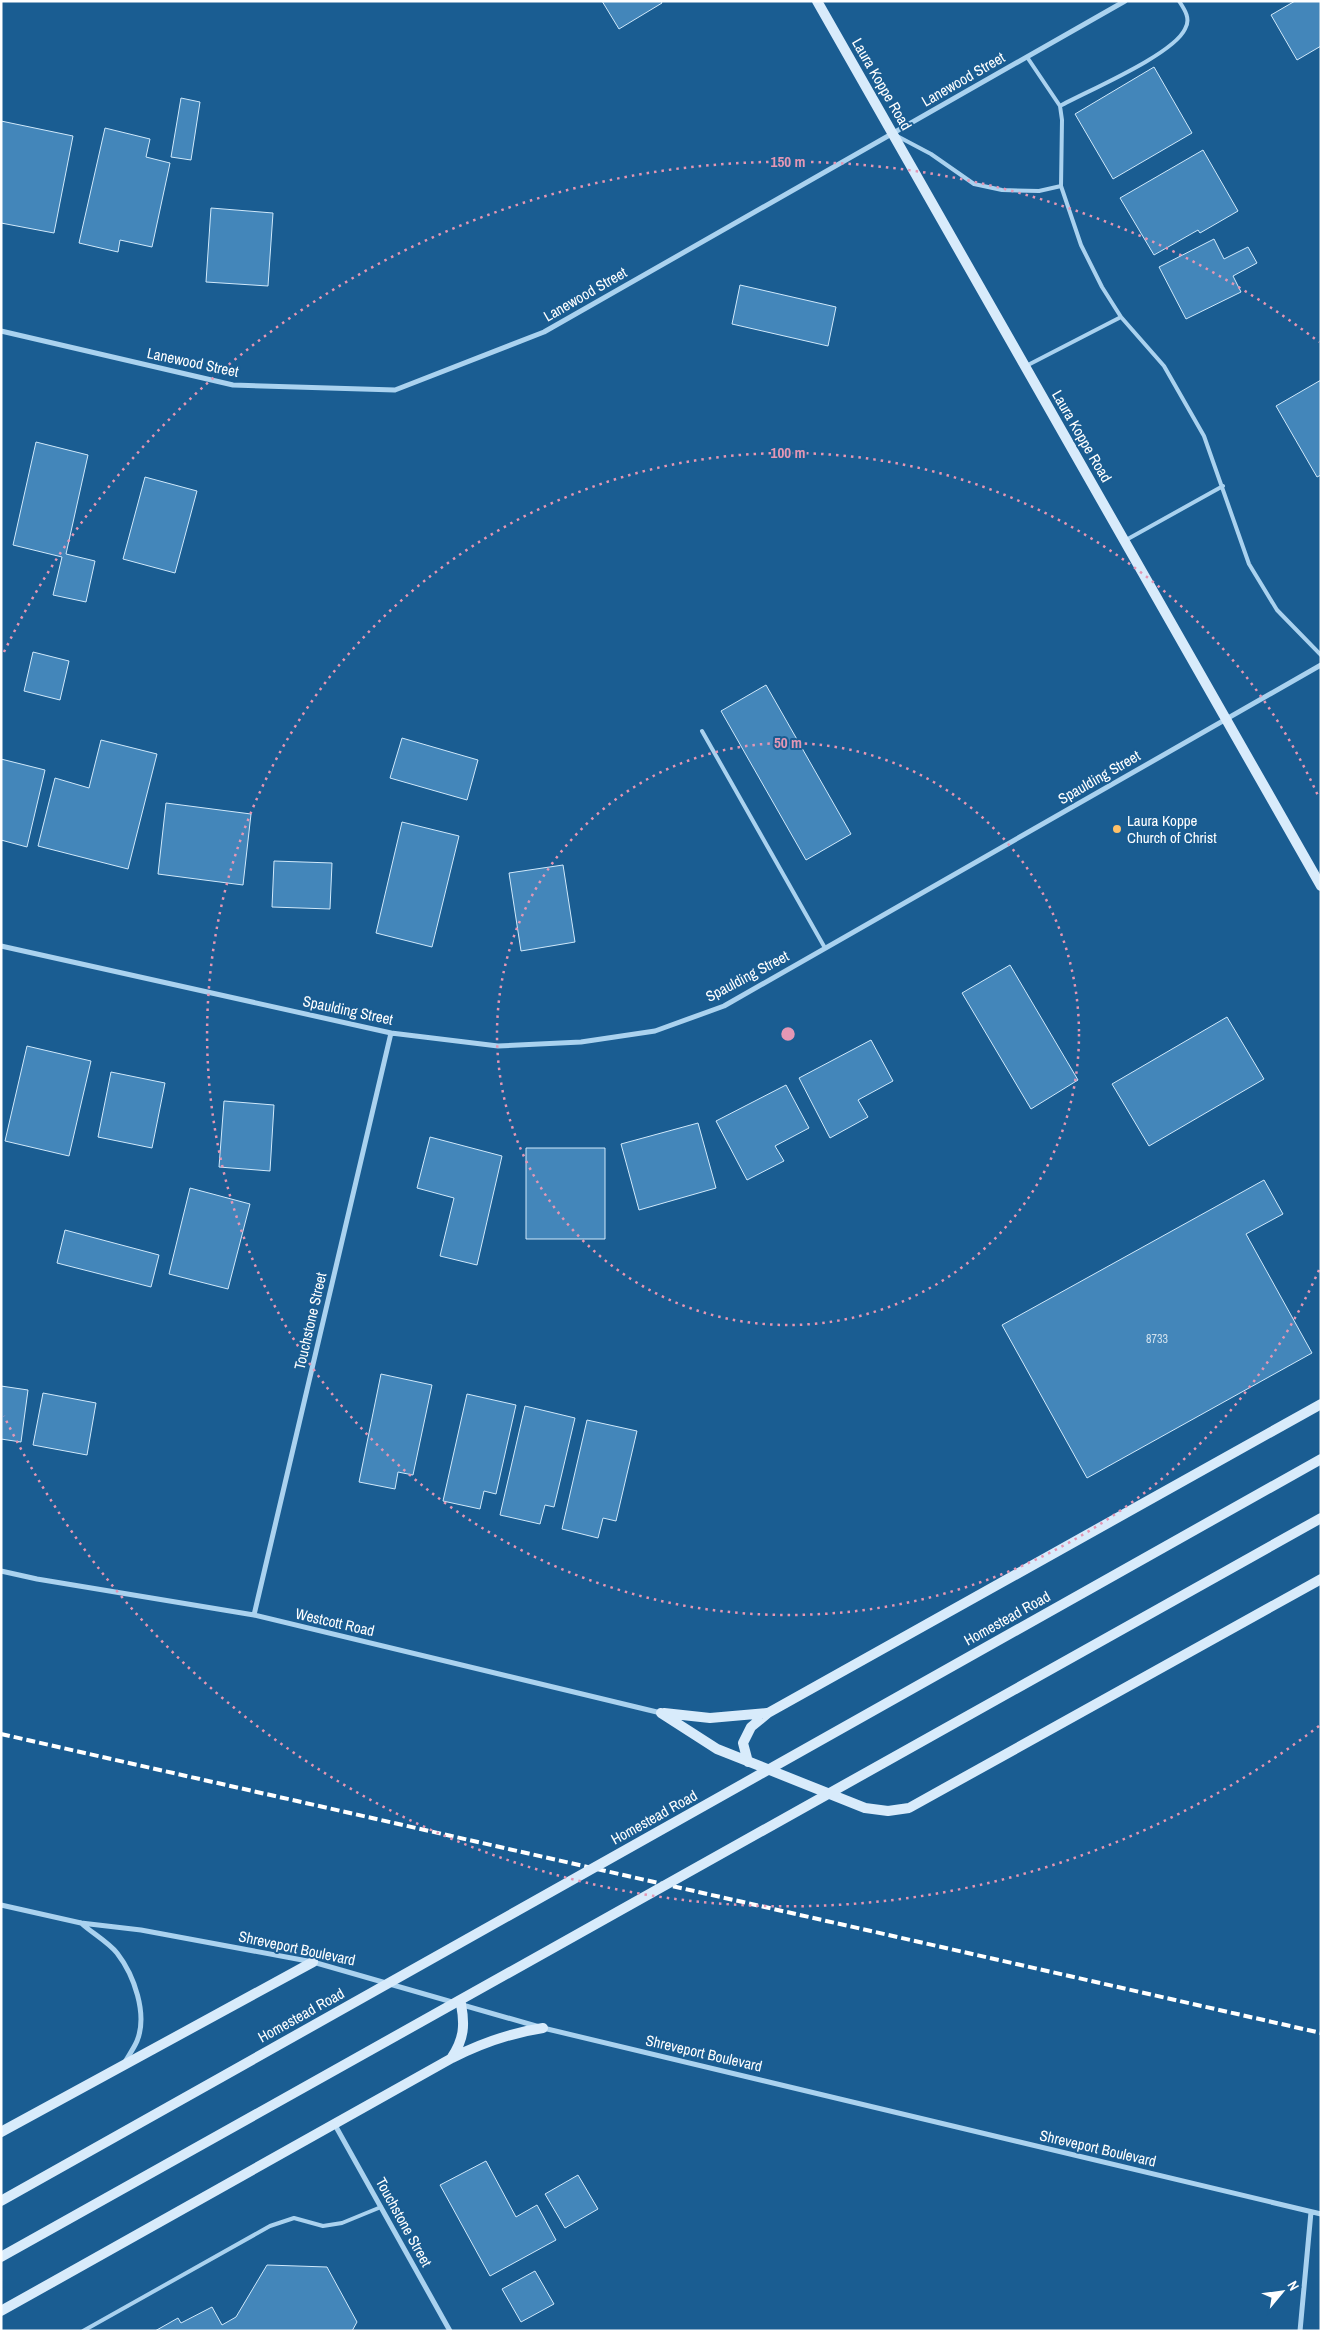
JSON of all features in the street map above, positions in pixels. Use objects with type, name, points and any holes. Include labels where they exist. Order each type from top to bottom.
[{"type":"main road","name":"Laura Koppe Road","points":[[817,1],[1321,886]]},
{"type":"main road","points":[[748,1762],[743,1744],[751,1727],[768,1713],[1321,1404]]},
{"type":"main road","name":"Homestead Road","points":[[1,2201],[1321,1459]]},
{"type":"main road","points":[[1,2257],[1321,1518]]},
{"type":"main road","points":[[661,1712],[717,1749],[865,1808],[888,1811],[909,1808],[1321,1579]]},
{"type":"main road","points":[[661,1712],[710,1718],[768,1713]]},
{"type":"main road","points":[[1,2132],[313,1962]]},
{"type":"main road","points":[[452,2058],[461,2043],[464,2023],[461,2004]]},
{"type":"main road","points":[[1,2311],[336,2125],[452,2058],[484,2042],[514,2032],[543,2028]]},
{"type":"street","name":"Lanewood Street","points":[[1,331],[233,385],[395,390],[544,332],[1125,1]]},
{"type":"street","name":"Spaulding Street","points":[[1,946],[391,1033],[498,1046],[581,1042],[655,1031],[724,1006],[1321,665]]},
{"type":"street","name":"Touchstone Street","points":[[254,1615],[391,1033]]},
{"type":"street","name":"Westcott Road","points":[[1,1571],[37,1579],[254,1615],[661,1712]]},
{"type":"street","name":"Shreveport Boulevard","points":[[1,1906],[80,1923],[141,1930],[313,1962],[543,2028],[1321,2214]]},
{"type":"street","name":"Shreveport Boulevard","points":[[80,1923],[116,1952],[130,1972],[137,1996],[140,2022],[138,2040],[125,2063]]},
{"type":"street","name":"Touchstone Street","points":[[336,2125],[450,2331]]},
{"type":"street","points":[[1300,2331],[1311,2212]]},
{"type":"lane","points":[[1060,106],[1120,75],[1176,42],[1186,28],[1188,15],[1179,1]]},
{"type":"lane","points":[[1027,57],[1060,106],[1062,120],[1061,186],[1081,245],[1120,316],[1164,366],[1204,436],[1249,564],[1277,610],[1321,656]]},
{"type":"lane","points":[[893,134],[931,154],[974,184],[1002,190],[1038,191],[1061,186]]},
{"type":"lane","points":[[1026,366],[1120,316]]},
{"type":"lane","points":[[1125,541],[1222,486]]},
{"type":"lane","points":[[702,731],[825,948]]},
{"type":"lane","points":[[83,2331],[270,2226],[294,2218],[323,2226],[342,2223],[381,2207]]},
{"type":"building","points":[[602,1],[661,1],[662,3],[619,29]]},
{"type":"building","points":[[1295,1],[1321,1],[1321,46],[1297,60],[1271,15]]},
{"type":"building","points":[[1154,67],[1192,133],[1113,179],[1075,114]]},
{"type":"building","points":[[181,98],[200,102],[191,160],[171,157]]},
{"type":"building","points":[[1,121],[73,136],[54,233],[1,223]]},
{"type":"building","points":[[105,128],[150,139],[146,157],[170,163],[152,247],[120,240],[118,252],[79,243]]},
{"type":"building","points":[[1203,150],[1238,211],[1200,233],[1198,230],[1154,255],[1120,198]]},
{"type":"building","points":[[211,208],[273,213],[268,286],[206,282]]},
{"type":"building","points":[[1214,239],[1224,259],[1248,247],[1257,263],[1233,276],[1241,292],[1186,319],[1159,267]]},
{"type":"building","points":[[740,285],[836,307],[828,346],[732,324]]},
{"type":"building","points":[[1321,380],[1321,475],[1317,477],[1276,406]]},
{"type":"building","points":[[36,442],[88,455],[66,554],[95,561],[86,602],[53,595],[62,557],[13,545]]},
{"type":"building","points":[[145,477],[197,491],[175,573],[123,559]]},
{"type":"building","points":[[33,652],[69,661],[60,700],[24,691]]},
{"type":"building","points":[[766,685],[851,834],[806,860],[721,711]]},
{"type":"building","points":[[402,738],[478,760],[467,800],[390,778]]},
{"type":"building","points":[[101,740],[157,754],[128,869],[38,846],[55,778],[89,788]]},
{"type":"building","points":[[1,759],[45,770],[27,847],[1,840]]},
{"type":"building","points":[[166,803],[251,814],[243,885],[158,874]]},
{"type":"building","points":[[402,822],[459,836],[432,947],[376,933]]},
{"type":"building","points":[[274,861],[332,863],[330,909],[272,907]]},
{"type":"building","points":[[563,865],[575,942],[521,951],[509,873]]},
{"type":"building","points":[[1010,965],[1078,1080],[1031,1109],[962,993]]},
{"type":"building","points":[[1227,1017],[1264,1079],[1149,1146],[1112,1084]]},
{"type":"building","points":[[871,1040],[893,1081],[858,1100],[868,1117],[830,1138],[799,1078]]},
{"type":"building","points":[[27,1046],[91,1061],[69,1156],[5,1141]]},
{"type":"building","points":[[111,1072],[165,1083],[152,1148],[98,1137]]},
{"type":"building","points":[[786,1085],[809,1128],[775,1146],[784,1161],[747,1180],[716,1121]]},
{"type":"building","points":[[224,1101],[274,1105],[270,1171],[219,1167]]},
{"type":"building","points":[[698,1123],[716,1188],[639,1210],[621,1144]]},
{"type":"building","points":[[430,1137],[502,1156],[477,1265],[440,1256],[454,1198],[417,1188]]},
{"type":"building","points":[[526,1148],[605,1148],[605,1239],[526,1239]]},
{"type":"building","points":[[1264,1180],[1283,1214],[1246,1234],[1312,1353],[1087,1478],[1002,1325]]},
{"type":"building","points":[[190,1188],[250,1204],[228,1289],[169,1274]]},
{"type":"building","points":[[65,1230],[159,1255],[151,1287],[57,1263]]},
{"type":"building","points":[[381,1374],[432,1385],[413,1475],[398,1472],[395,1489],[359,1482]]},
{"type":"building","points":[[1,1386],[28,1390],[21,1442],[1,1439]]},
{"type":"building","points":[[43,1393],[96,1403],[87,1455],[33,1445]]},
{"type":"building","points":[[467,1394],[516,1405],[496,1494],[484,1491],[480,1509],[443,1501]]},
{"type":"building","points":[[525,1406],[575,1418],[554,1507],[545,1505],[540,1524],[500,1515]]},
{"type":"building","points":[[587,1420],[637,1431],[616,1521],[603,1518],[598,1538],[562,1529]]},
{"type":"building","points":[[486,2161],[516,2217],[537,2205],[556,2240],[490,2276],[440,2185]]},
{"type":"building","points":[[578,2175],[598,2209],[565,2228],[545,2194]]},
{"type":"building","points":[[267,2265],[327,2267],[357,2322],[352,2331],[155,2331],[178,2318],[181,2323],[212,2307],[222,2325],[236,2317]]},
{"type":"building","points":[[535,2271],[554,2304],[521,2322],[502,2289]]},
{"type":"railway","points":[[1,1734],[1321,2033]]},
{"type":"place","name":"Laura Koppe Church of Christ","points":[[1117,829]]}]
